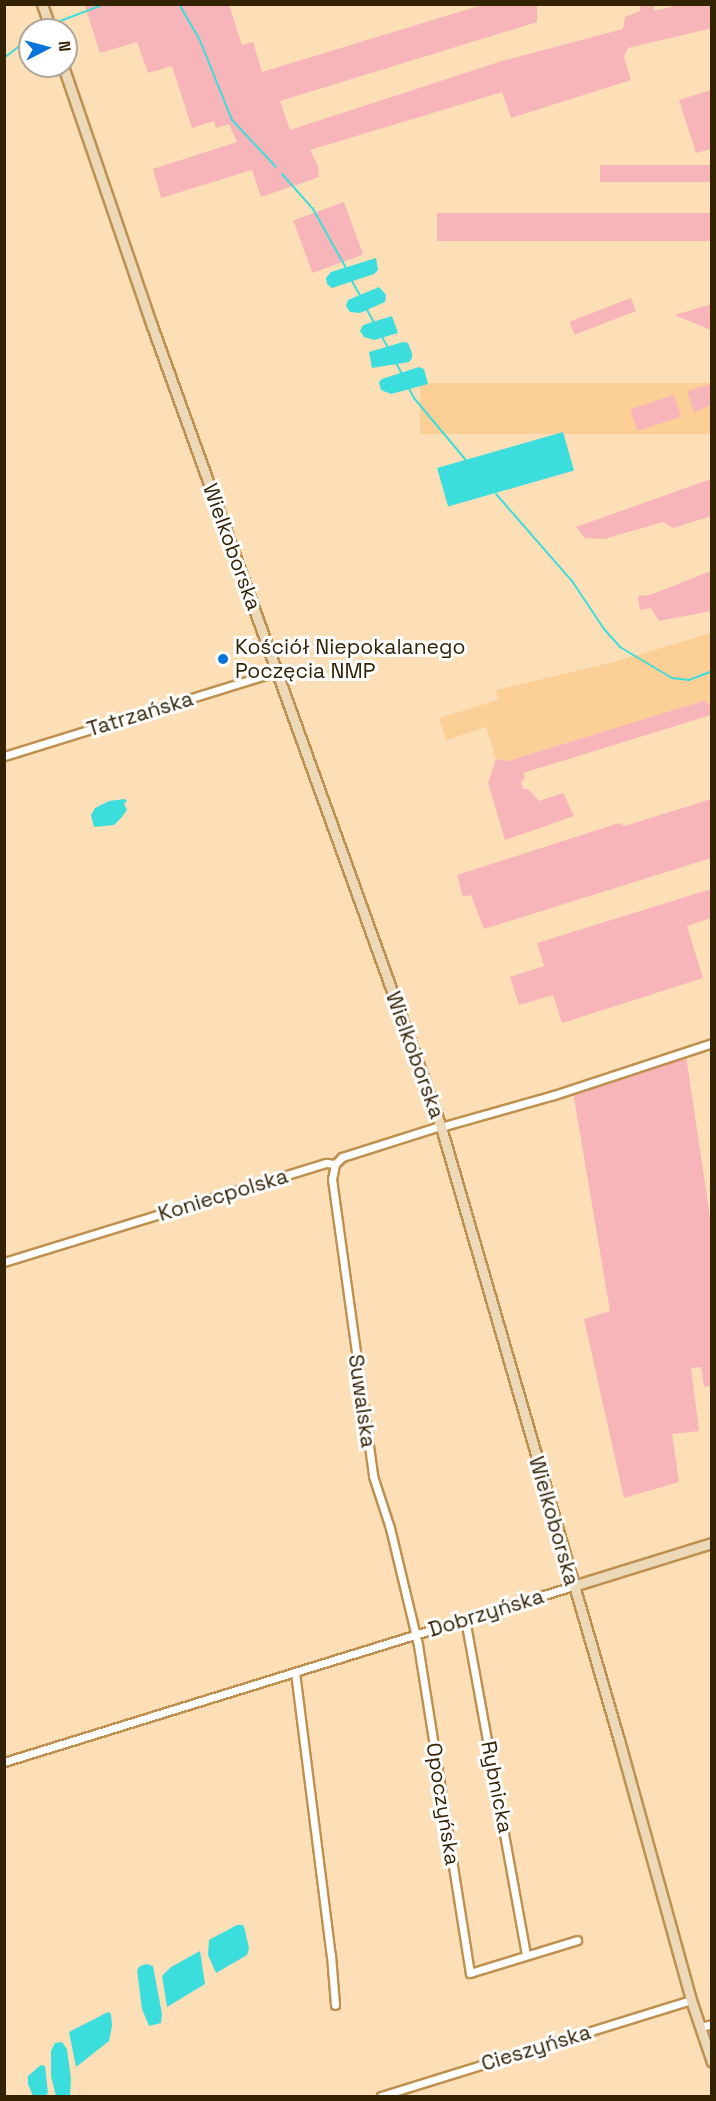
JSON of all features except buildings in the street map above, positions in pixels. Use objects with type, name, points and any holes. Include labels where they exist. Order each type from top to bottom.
[{"type":"street","name":"Wielkoborska","points":[[67,78],[275,672],[440,1126],[619,1740],[691,2000],[711,2062]]},
{"type":"street","name":"Tatrzańska","points":[[4,756],[275,672]]},
{"type":"street","name":"Koniecpolska","points":[[4,1262],[326,1163],[334,1164],[342,1157],[440,1126],[554,1095],[711,1043]]},
{"type":"street","name":"Suwalska","points":[[334,1164],[332,1179],[373,1476],[390,1528],[414,1635]]},
{"type":"street","name":"Dobrzyńska","points":[[4,1762],[711,1544]]},
{"type":"street","name":"Rybnicka","points":[[465,1620],[526,1955]]},
{"type":"street","name":"Opoczyńska","points":[[414,1635],[470,1972],[526,1955]]},
{"type":"street","points":[[295,1672],[331,1955],[335,2005]]},
{"type":"street","points":[[526,1955],[577,1940]]},
{"type":"street","name":"Cieszyńska","points":[[381,2097],[691,2000]]},
{"type":"street","points":[[701,2027],[711,2024]]},
{"type":"shaded area","points":[[90,4],[229,5],[242,45],[253,42],[262,72],[482,5],[537,5],[537,22],[280,101],[290,130],[502,61],[623,29],[625,17],[640,11],[640,5],[654,5],[654,11],[679,5],[711,5],[712,28],[628,48],[624,57],[631,80],[511,118],[502,92],[310,150],[318,166],[319,177],[261,197],[252,170],[161,198],[153,169],[237,142],[229,124],[216,128],[214,121],[192,128],[172,66],[148,73],[137,42],[100,53],[85,6]]},
{"type":"shaded area","points":[[711,90],[711,149],[696,153],[679,100]]},
{"type":"shaded area","points":[[600,165],[711,165],[711,182],[600,182]]},
{"type":"shaded area","points":[[344,202],[363,255],[312,273],[293,220]]},
{"type":"shaded area","points":[[437,213],[711,213],[711,241],[437,241]]},
{"type":"shaded area","points":[[631,298],[636,311],[574,335],[569,322]]},
{"type":"shaded area","points":[[711,304],[711,330],[675,315]]},
{"type":"shaded area","points":[[420,383],[711,383],[711,434],[420,434]]},
{"type":"shaded area","points":[[711,384],[711,405],[694,413],[687,391]]},
{"type":"shaded area","points":[[674,395],[681,417],[637,431],[630,409]]},
{"type":"shaded area","points":[[711,479],[711,516],[673,528],[663,522],[604,539],[585,538],[576,527]]},
{"type":"shaded area","points":[[711,571],[711,611],[659,621],[651,608],[640,610],[638,596],[650,595]]},
{"type":"shaded area","points":[[711,633],[711,703],[708,704],[706,700],[508,761],[496,759],[486,727],[446,740],[439,718],[498,700],[496,690],[618,661]]},
{"type":"shaded area","points":[[706,700],[708,704],[711,703],[711,715],[523,773],[525,778],[521,782],[523,789],[528,789],[539,801],[563,793],[574,816],[505,840],[488,783],[496,759],[508,761]]},
{"type":"shaded area","points":[[711,799],[711,858],[484,929],[471,895],[463,897],[457,875],[619,823],[625,826]]},
{"type":"shaded area","points":[[711,889],[711,918],[687,926],[703,978],[562,1023],[553,995],[519,1005],[510,977],[544,966],[537,943]]},
{"type":"shaded area","points":[[686,1056],[711,1224],[711,1386],[704,1387],[701,1367],[691,1368],[699,1431],[672,1434],[679,1482],[624,1498],[584,1319],[610,1311],[573,1092]]},
{"type":"water","points":[[376,258],[378,270],[374,274],[332,288],[327,284],[326,278],[331,272]]},
{"type":"water","points":[[379,287],[386,295],[385,302],[360,313],[350,312],[346,306],[348,300]]},
{"type":"water","points":[[392,316],[398,333],[374,340],[364,337],[360,331],[363,325]]},
{"type":"water","points":[[403,342],[408,343],[412,353],[409,362],[372,368],[369,352]]},
{"type":"water","points":[[419,367],[424,369],[428,384],[391,394],[381,390],[379,382],[382,379]]},
{"type":"water","points":[[563,432],[574,470],[448,507],[437,468]]},
{"type":"water","points":[[125,799],[127,801],[124,804],[127,810],[114,825],[94,827],[91,815],[95,808],[109,801]]},
{"type":"water","points":[[237,1925],[243,1925],[245,1930],[249,1949],[247,1955],[216,1973],[208,1955],[209,1940]]},
{"type":"water","points":[[200,1951],[205,1984],[167,2007],[162,1976],[171,1967]]},
{"type":"water","points":[[147,1964],[153,1966],[162,2014],[161,2023],[149,2026],[142,2009],[137,1970],[140,1966]]},
{"type":"water","points":[[108,2012],[111,2014],[112,2026],[109,2041],[76,2067],[69,2032]]},
{"type":"water","points":[[62,2042],[67,2049],[71,2079],[70,2096],[56,2096],[51,2076],[51,2051],[55,2043]]},
{"type":"water","points":[[41,2065],[45,2066],[48,2093],[45,2096],[33,2096],[28,2084],[28,2076]]},
{"type":"waterway","points":[[68,18],[105,4]]},
{"type":"waterway","points":[[179,4],[199,38],[232,120],[276,167]]},
{"type":"waterway","points":[[4,58],[18,47]]},
{"type":"waterway","points":[[282,174],[313,209],[346,268]]},
{"type":"waterway","points":[[352,281],[361,297]]},
{"type":"waterway","points":[[366,308],[375,324]]},
{"type":"waterway","points":[[382,337],[388,348]]},
{"type":"waterway","points":[[396,363],[402,374]]},
{"type":"waterway","points":[[408,387],[414,398],[470,465]]},
{"type":"waterway","points":[[496,494],[572,581],[604,629],[620,647],[672,678],[689,680],[712,671]]},
{"type":"place","name":"Kościół Niepokalanego Poczęcia NMP","points":[[223,659]]}]
